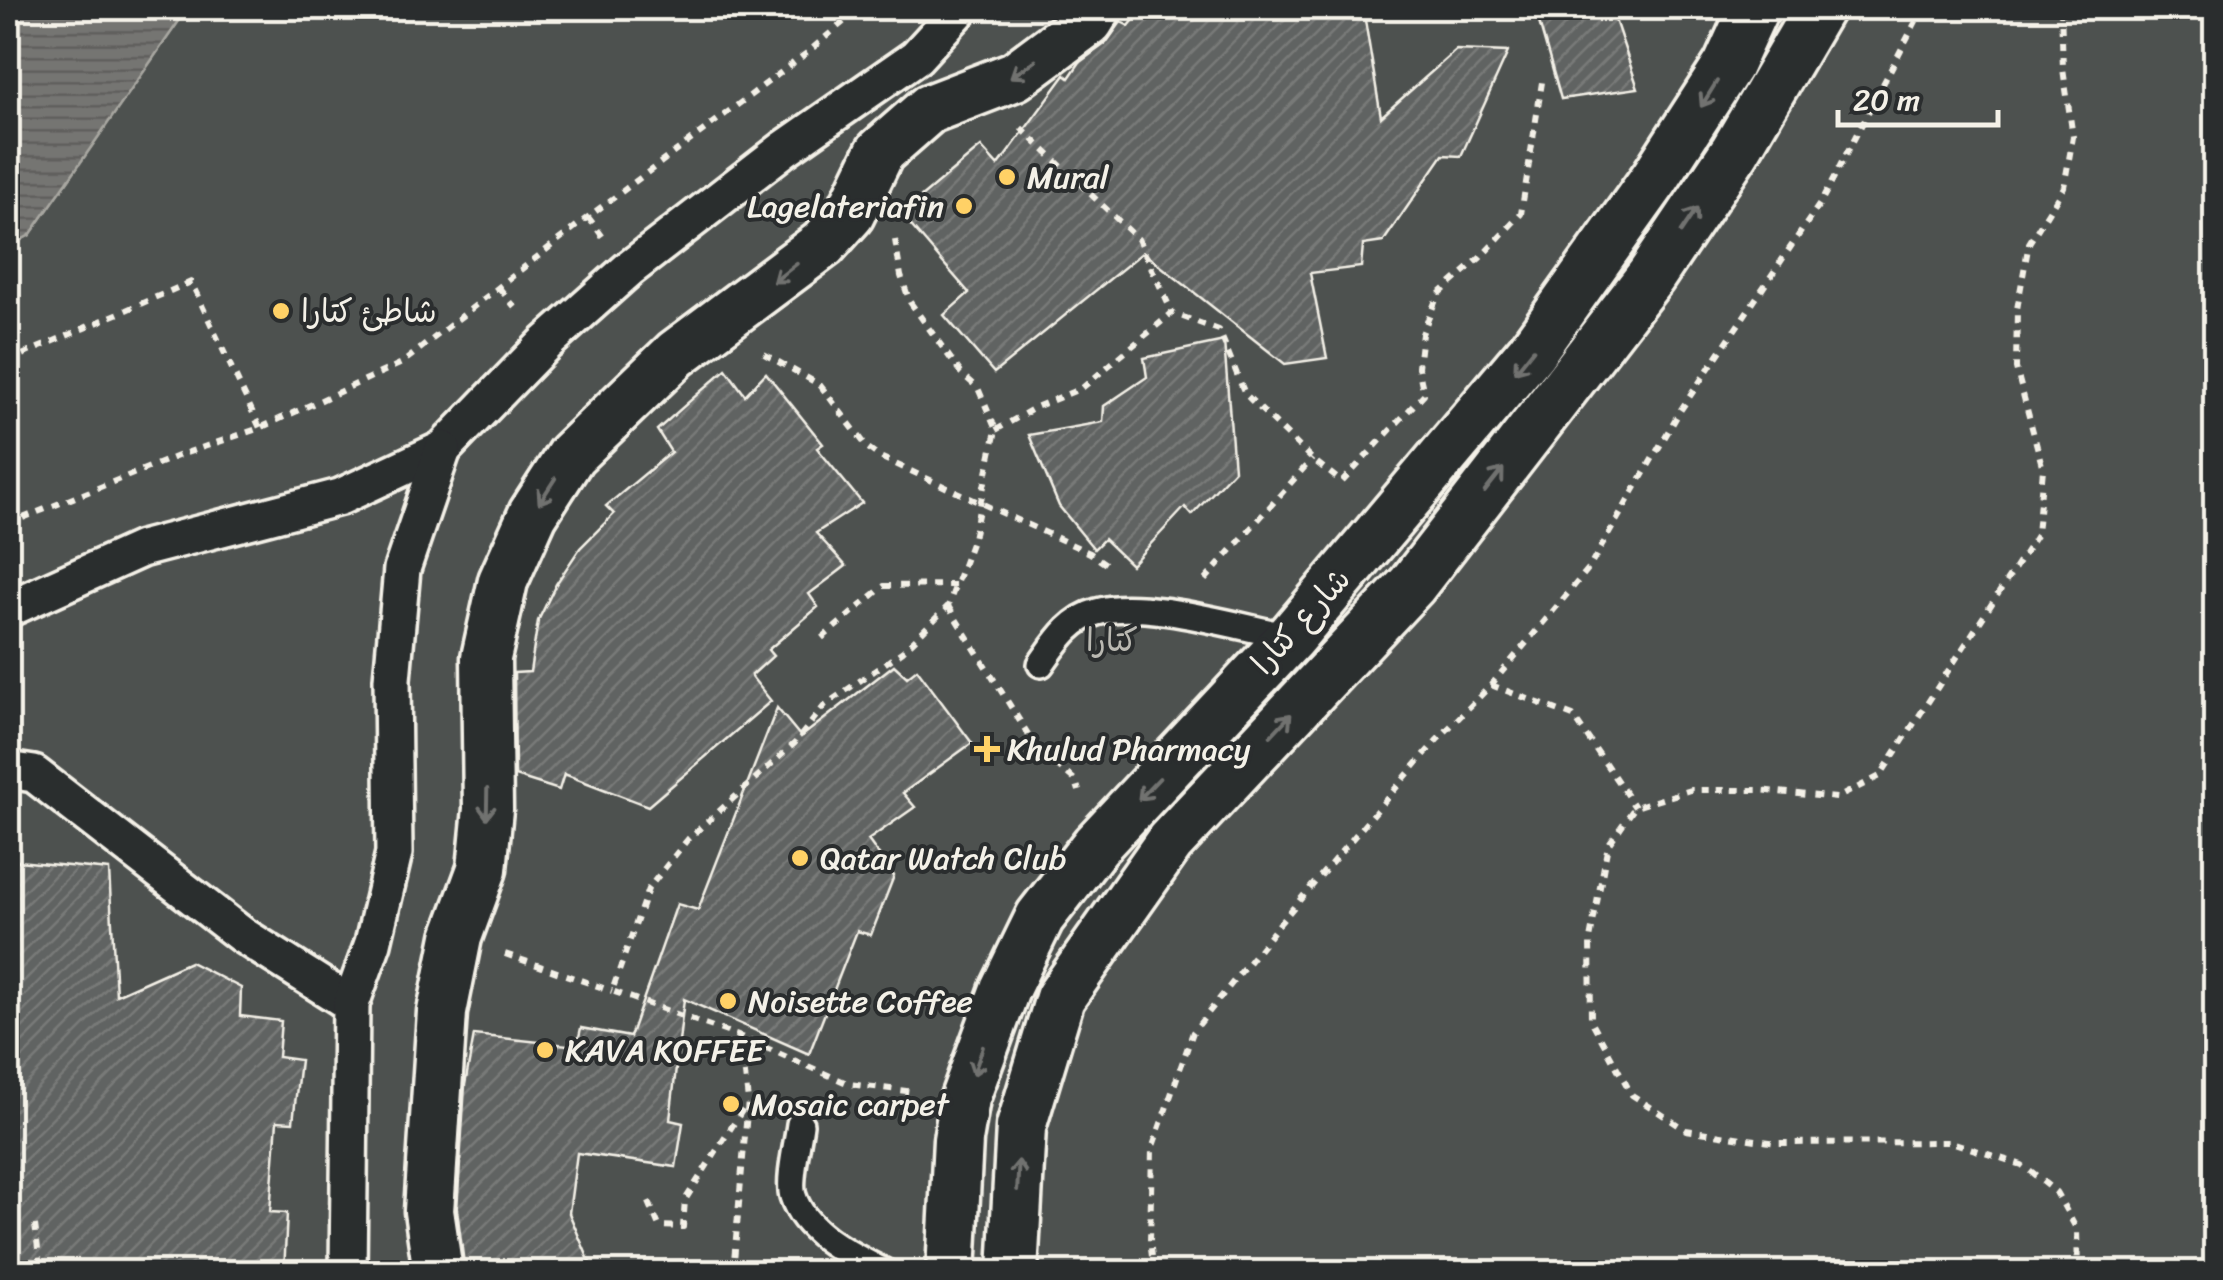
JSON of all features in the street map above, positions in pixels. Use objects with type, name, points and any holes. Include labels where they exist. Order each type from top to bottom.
[{"type":"street","points":[[8,608],[141,549],[340,497],[443,449],[545,344],[628,269],[784,149],[916,56],[961,8]]},
{"type":"street","points":[[438,1272],[428,1211],[442,1012],[457,938],[482,869],[488,809],[486,658],[503,581],[533,514],[571,455],[676,354],[823,244],[850,214],[880,152],[928,108],[1015,76],[1089,21],[1098,8]]},
{"type":"street","name":"شارع كتارا","points":[[950,1272],[965,1098],[1006,989],[1040,917],[1096,845],[1290,637],[1531,352],[1655,178],[1728,65],[1754,8]]},
{"type":"street","name":"شارع كتارا","points":[[1013,1272],[1021,1127],[1060,998],[1170,842],[1412,585],[1640,291],[1735,151],[1818,8]]},
{"type":"street","points":[[348,1272],[351,1004],[373,943],[394,853],[392,678],[402,569],[443,449]]},
{"type":"street","points":[[8,770],[34,774],[242,935],[351,1004]]},
{"type":"lane","points":[[1040,664],[1066,629],[1097,612],[1138,609],[1290,637]]},
{"type":"lane","points":[[800,1124],[792,1194],[806,1221],[841,1249],[884,1272]]},
{"type":"path","points":[[8,524],[162,462],[260,428],[402,363],[860,8]]},
{"type":"path","points":[[1154,1272],[1150,1241],[1152,1149],[1193,1032],[1281,922],[1589,568],[1680,411],[1821,202],[1922,8]]},
{"type":"path","points":[[2061,8],[2063,69],[2073,136],[2064,188],[2029,244],[2017,309],[2016,368],[2043,469],[2037,534],[1880,776],[1836,798],[1759,790],[1691,790],[1636,807],[1608,845],[1590,938],[1591,1020],[1632,1095],[1686,1130],[1776,1144],[1951,1142],[2022,1166],[2056,1192],[2077,1230],[2078,1272]]},
{"type":"path","points":[[1004,126],[1020,126],[1052,160],[1124,223],[1138,238],[1172,312],[1219,330],[1245,394],[1312,459],[1342,482],[1424,394],[1418,367],[1422,334],[1438,295],[1521,214],[1543,76]]},
{"type":"path","points":[[612,992],[648,889],[688,839],[795,744],[825,706],[903,651],[948,606],[974,538],[996,430],[978,388],[960,374],[910,302],[894,233]]},
{"type":"path","points":[[8,361],[191,282],[260,428]]},
{"type":"path","points":[[996,430],[1036,407],[1082,388],[1172,312]]},
{"type":"path","points":[[764,354],[820,385],[868,448],[880,457],[1090,553],[1175,614],[1312,459]]},
{"type":"path","points":[[822,638],[884,586],[956,585]]},
{"type":"path","points":[[948,606],[1036,747],[1076,781]]},
{"type":"path","points":[[1491,685],[1573,716],[1636,807]]},
{"type":"path","points":[[457,938],[741,1038],[849,1084],[902,1090]]},
{"type":"path","points":[[732,1272],[748,1101],[741,1038]]},
{"type":"path","points":[[649,1202],[659,1226],[683,1227],[684,1200],[748,1101]]},
{"type":"path","points":[[35,1224],[42,1272]]},
{"type":"green space","name":"كتارا","points":[[188,8],[2215,8],[2215,1272],[8,1272],[8,247],[30,235]]},
{"type":"shaded area","points":[[8,8],[188,8],[30,235],[8,247]]},
{"type":"building","points":[[1143,8],[1363,8],[1381,117],[1456,50],[1508,52],[1461,156],[1443,155],[1383,242],[1363,245],[1361,267],[1310,273],[1327,358],[1285,364],[1143,252],[994,373],[944,315],[969,293],[901,214],[981,147],[998,166],[1065,75],[1069,78],[1080,62],[1106,43],[1121,22],[1129,26]]},
{"type":"building","points":[[1535,8],[1611,8],[1638,88],[1561,99]]},
{"type":"building","points":[[1224,341],[1234,470],[1192,515],[1185,507],[1131,565],[1104,539],[1094,549],[1059,506],[1029,435],[1103,422],[1104,406],[1147,377],[1144,358]]},
{"type":"building","points":[[726,369],[745,395],[766,373],[823,444],[817,448],[862,503],[816,533],[846,566],[809,594],[818,607],[768,650],[773,656],[751,676],[771,701],[648,806],[564,774],[559,790],[515,776],[514,673],[530,672],[538,621],[556,584],[580,548],[614,514],[606,506],[671,452],[657,430]]},
{"type":"building","points":[[894,665],[907,677],[917,669],[972,743],[903,793],[915,807],[868,840],[894,876],[871,935],[857,931],[809,1054],[684,999],[670,1120],[683,1123],[676,1167],[577,1153],[569,1213],[594,1272],[465,1272],[457,1210],[465,1085],[474,1035],[577,1046],[581,1028],[630,1037],[677,904],[698,910],[777,708],[801,737]]},
{"type":"building","points":[[8,860],[109,870],[116,995],[190,962],[241,988],[240,1016],[281,1021],[278,1057],[300,1060],[293,1122],[277,1121],[270,1212],[287,1213],[284,1272],[8,1272]]},
{"type":"place","name":"Mural","points":[[1007,177]]},
{"type":"place","name":"Lagelateriafin","points":[[964,206]]},
{"type":"place","name":"شاطئ كتارا","points":[[281,311]]},
{"type":"place","name":"Khulud Pharmacy","points":[[987,749]]},
{"type":"place","name":"Qatar Watch Club","points":[[800,858]]},
{"type":"place","name":"Noisette Coffee","points":[[728,1001]]},
{"type":"place","name":"KAVA KOFFEE","points":[[545,1050]]},
{"type":"place","name":"Mosaic carpet","points":[[731,1104]]}]
